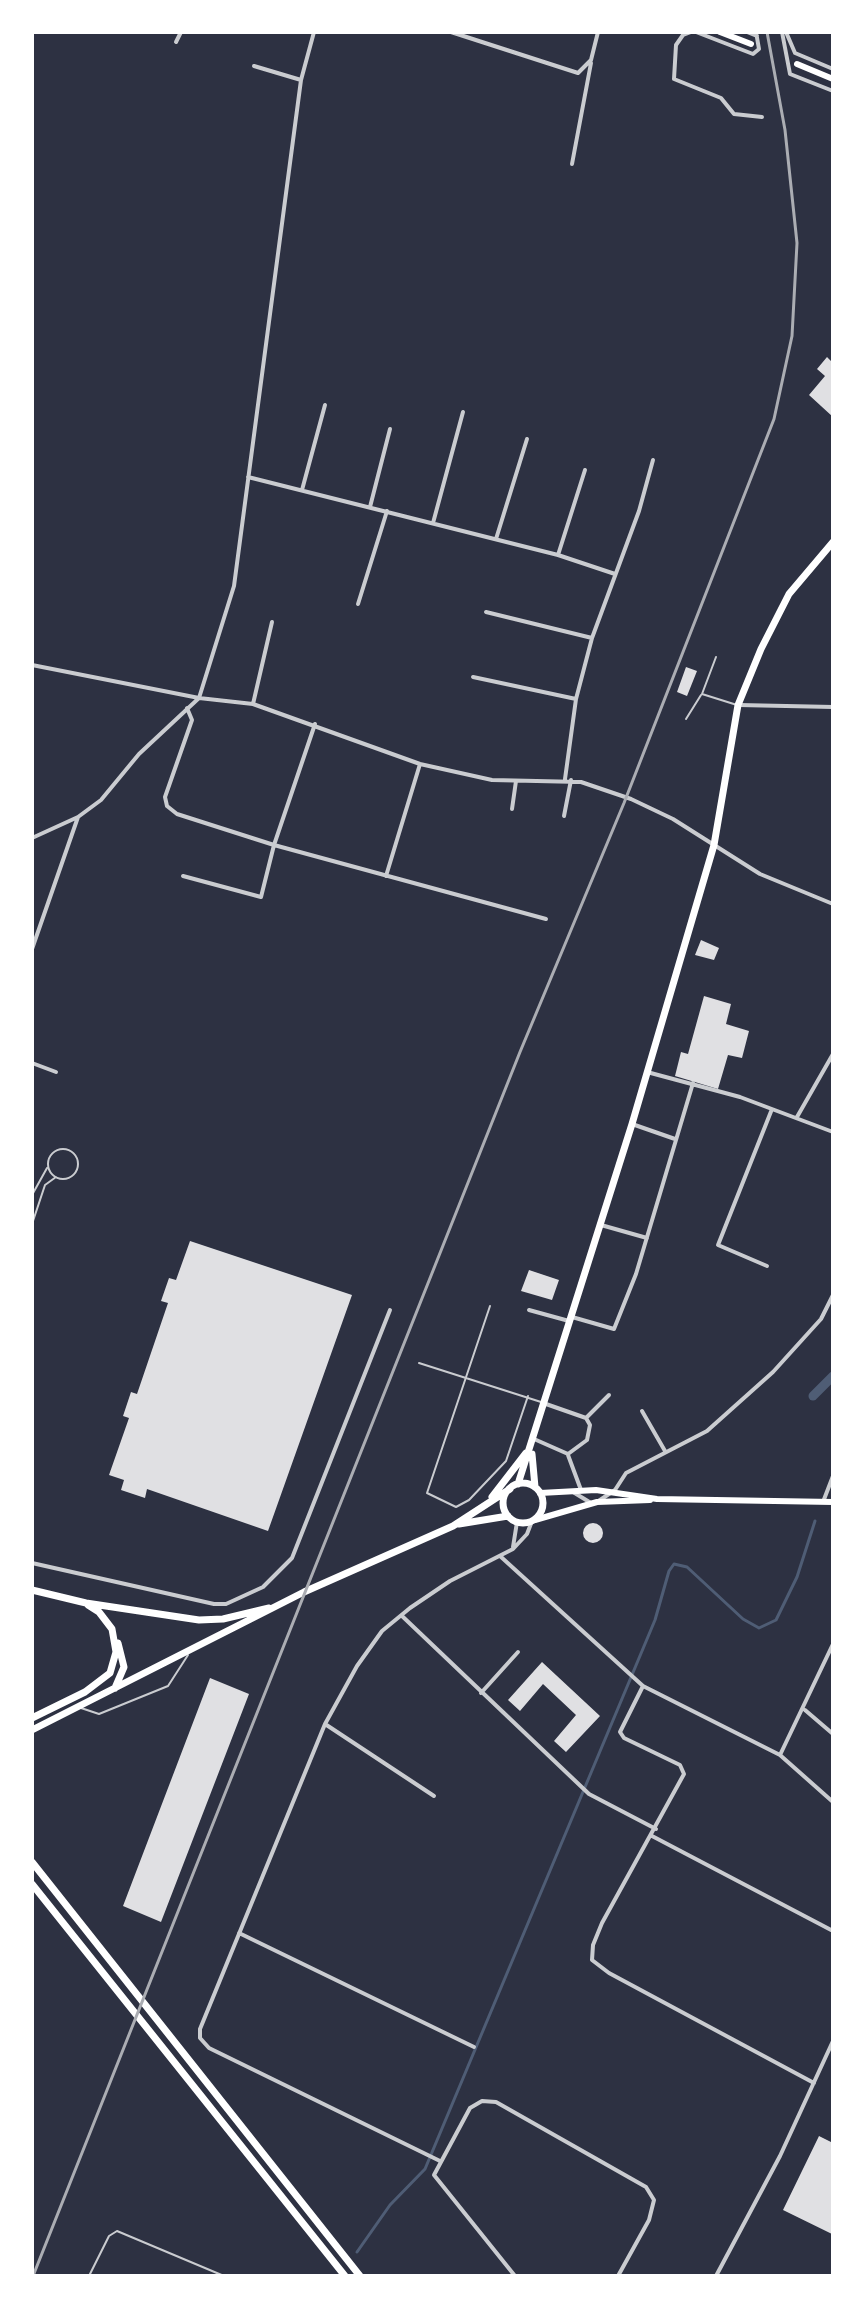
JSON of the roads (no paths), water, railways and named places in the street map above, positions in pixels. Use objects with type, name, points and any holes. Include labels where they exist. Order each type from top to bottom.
[{"type":"main road","points":[[720,32],[751,44]]},
{"type":"main road","points":[[797,64],[833,79]]},
{"type":"main road","points":[[32,1732],[300,1594],[453,1526],[518,1484],[546,1404],[632,1124],[714,845],[738,705],[761,649],[789,594],[833,542]]},
{"type":"main road","points":[[533,1441],[543,1507],[533,1520]]},
{"type":"main road","points":[[486,1503],[509,1479],[533,1441]]},
{"type":"main road","points":[[518,1484],[538,1490],[615,1490],[657,1499]]},
{"type":"main road","points":[[510,1489],[504,1502],[508,1516],[517,1522],[594,1503],[657,1499],[833,1502]]},
{"type":"main road","points":[[453,1526],[508,1516]]},
{"type":"main road","points":[[32,1592],[199,1620],[223,1619],[278,1605]]},
{"type":"main road","points":[[86,1603],[99,1612],[112,1629],[124,1667],[111,1692]]},
{"type":"main road","points":[[32,1718],[85,1692],[106,1677],[115,1661],[112,1629]]},
{"type":"main road","points":[[32,1862],[360,2276]]},
{"type":"main road","points":[[32,1884],[345,2276]]},
{"type":"street","points":[[176,42],[181,32]]},
{"type":"street","points":[[32,838],[78,817],[101,800],[139,754],[199,698],[234,586],[301,80],[314,32]]},
{"type":"street","points":[[451,32],[578,73],[585,70],[591,60]]},
{"type":"street","points":[[572,164],[598,32]]},
{"type":"street","points":[[747,32],[756,34],[759,49],[750,54],[694,32],[683,35],[676,45],[674,79],[721,98],[734,114],[762,117]]},
{"type":"street","points":[[784,32],[795,53],[833,69]]},
{"type":"street","points":[[784,32],[784,60],[790,74],[833,91]]},
{"type":"street","points":[[784,60],[795,53]]},
{"type":"street","points":[[254,66],[301,80]]},
{"type":"street","points":[[302,490],[325,405]]},
{"type":"street","points":[[433,523],[463,412]]},
{"type":"street","points":[[370,507],[390,429]]},
{"type":"street","points":[[496,539],[527,439]]},
{"type":"street","points":[[565,779],[576,699],[592,638],[653,460]]},
{"type":"street","points":[[558,555],[585,470]]},
{"type":"street","points":[[248,477],[558,555],[615,574]]},
{"type":"street","points":[[358,604],[387,511]]},
{"type":"street","points":[[486,612],[592,638]]},
{"type":"street","points":[[253,704],[272,622]]},
{"type":"street","points":[[32,665],[199,698],[253,704],[420,764],[492,780],[571,780],[631,799],[760,874],[833,904]]},
{"type":"street","points":[[473,677],[576,699]]},
{"type":"street","points":[[738,705],[833,707]]},
{"type":"street","points":[[187,708],[192,720],[165,797],[167,806],[177,814],[274,845],[546,919]]},
{"type":"street","points":[[183,876],[261,897],[274,845],[315,724]]},
{"type":"street","points":[[386,876],[420,764]]},
{"type":"street","points":[[564,816],[571,780]]},
{"type":"street","points":[[512,809],[516,781]]},
{"type":"street","points":[[32,949],[78,817]]},
{"type":"street","points":[[797,1117],[833,1054]]},
{"type":"street","points":[[32,1063],[56,1072]]},
{"type":"street","points":[[647,1072],[693,1083],[833,1132]]},
{"type":"street","points":[[529,1310],[614,1329],[647,1238],[693,1083]]},
{"type":"street","points":[[767,1266],[718,1245],[772,1109]]},
{"type":"street","points":[[632,1124],[676,1139]]},
{"type":"street","points":[[601,1225],[647,1238]]},
{"type":"street","points":[[572,1491],[594,1503],[615,1490],[626,1473],[707,1431],[773,1372],[821,1319],[833,1295]]},
{"type":"street","points":[[32,1563],[214,1604],[226,1604],[263,1587],[292,1558],[390,1310]]},
{"type":"street","points":[[586,1418],[609,1395]]},
{"type":"street","points":[[546,1404],[586,1418]]},
{"type":"street","points":[[642,1411],[666,1452]]},
{"type":"street","points":[[568,1454],[591,1434],[586,1418]]},
{"type":"street","points":[[533,1441],[568,1454],[581,1490]]},
{"type":"street","points":[[823,1502],[833,1476]]},
{"type":"street","points":[[440,2161],[209,2048],[200,2038],[200,2029],[325,1724],[369,1648],[402,1616],[450,1581],[513,1549],[526,1536],[533,1520]]},
{"type":"street","points":[[513,1549],[517,1522]]},
{"type":"street","points":[[500,1556],[643,1686],[780,1755],[833,1802]]},
{"type":"street","points":[[402,1616],[589,1794],[656,1829]]},
{"type":"street","points":[[780,1755],[805,1710],[833,1644]]},
{"type":"street","points":[[481,1693],[518,1652]]},
{"type":"street","points":[[643,1686],[627,1712],[620,1732],[624,1738],[685,1769],[656,1829],[602,1923],[593,1945],[592,1960],[609,1973],[814,2083]]},
{"type":"street","points":[[805,1710],[833,1734]]},
{"type":"street","points":[[325,1724],[434,1796]]},
{"type":"street","points":[[652,1836],[833,1931]]},
{"type":"street","points":[[239,1933],[474,2047]]},
{"type":"street","points":[[716,2276],[833,2041]]},
{"type":"street","points":[[515,2276],[434,2175],[470,2108],[482,2101],[496,2102],[646,2187],[654,2200],[649,2220],[618,2276]]},
{"type":"lane","points":[[686,719],[702,694],[716,657]]},
{"type":"lane","points":[[702,694],[738,705]]},
{"type":"lane","points":[[32,1195],[55,1150],[65,1149],[76,1157],[78,1166],[65,1179],[56,1177],[48,1167]]},
{"type":"lane","points":[[32,1224],[45,1185],[56,1177]]},
{"type":"lane","points":[[490,1306],[427,1493],[456,1507],[467,1502],[501,1469],[528,1396]]},
{"type":"lane","points":[[419,1363],[546,1404]]},
{"type":"lane","points":[[80,1707],[99,1714],[168,1686],[190,1652]]},
{"type":"lane","points":[[89,2276],[109,2236],[117,2231],[224,2276]]},
{"type":"waterway","points":[[813,1396],[833,1376]]},
{"type":"waterway","points":[[357,2252],[390,2205],[425,2169],[655,1620],[669,1571],[674,1564],[687,1567],[743,1619],[759,1628],[776,1620],[797,1577],[815,1521]]},
{"type":"railway","points":[[33,2276],[520,1052],[624,803],[774,419],[792,336],[797,243],[785,130],[767,32]]}]
